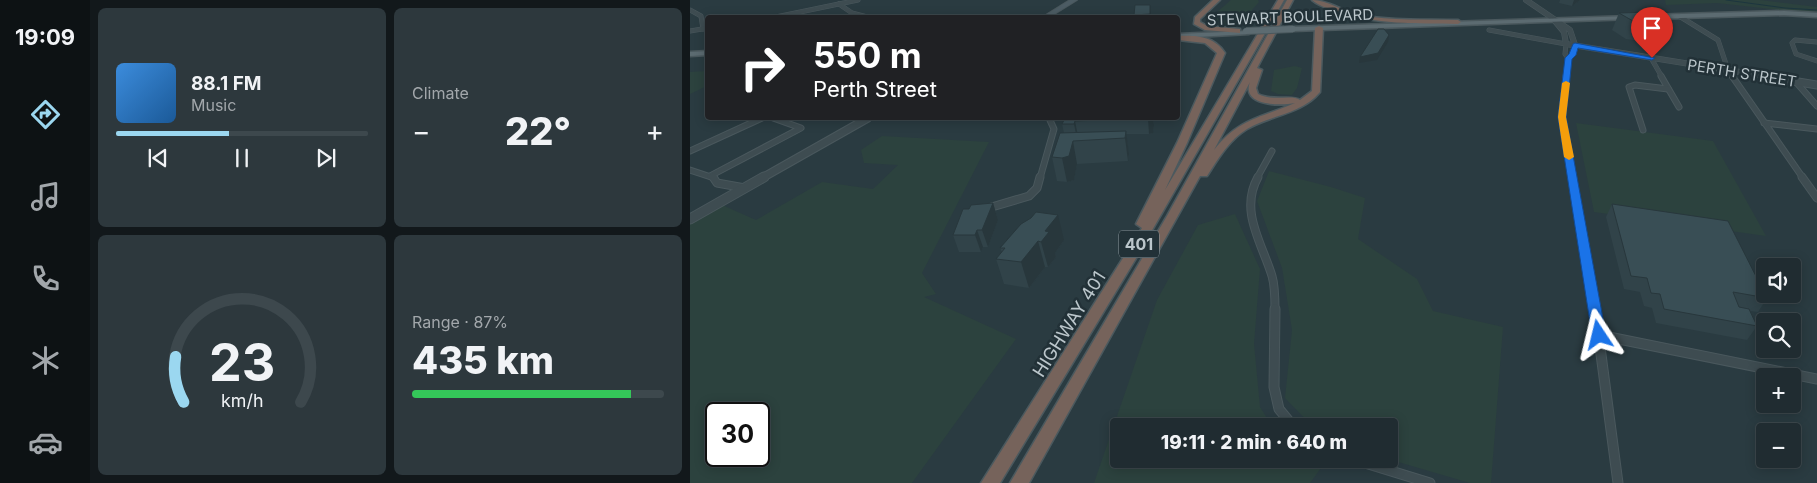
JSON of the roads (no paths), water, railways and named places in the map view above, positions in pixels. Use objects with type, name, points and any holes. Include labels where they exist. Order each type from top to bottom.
[{"type":"highway","points":[[1188,22],[1212,0]]},
{"type":"highway","points":[[1217,0],[1197,18],[1196,23],[1205,28],[1237,31]]},
{"type":"highway","points":[[1262,33],[1263,26],[1273,5],[1272,0]]},
{"type":"highway","name":"HIGHWAY 401","points":[[990,483],[1129,260],[1281,0]]},
{"type":"highway","name":"HIGHWAY 401","points":[[1019,483],[1172,216],[1290,0]]},
{"type":"highway","points":[[1315,0],[1320,4],[1358,17],[1396,21],[1458,22]]},
{"type":"highway","points":[[1260,54],[1262,59],[1252,88],[1254,94],[1263,100],[1276,102],[1295,101],[1303,98],[1309,92],[1312,82],[1316,29]]},
{"type":"highway","points":[[1172,216],[1183,206],[1207,167],[1236,133],[1260,119],[1300,104],[1316,92],[1316,29]]},
{"type":"highway","points":[[1129,260],[1134,238],[1182,143],[1221,53],[1218,47],[1208,41],[1182,34]]},
{"type":"main road","points":[[1048,15],[1074,0]]},
{"type":"main road","name":"STEWART BOULEVARD","points":[[1182,34],[1784,13],[1817,16]]},
{"type":"main road","name":"STEWART BOULEVARD","points":[[1316,29],[1458,22],[1554,20]]},
{"type":"main road","name":"STEWART BOULEVARD","points":[[1182,34],[1246,32]]},
{"type":"main road","points":[[690,54],[705,54]]},
{"type":"street","points":[[786,15],[858,0]]},
{"type":"street","points":[[1526,0],[1570,30],[1575,45],[1572,55],[1568,58]]},
{"type":"street","points":[[839,4],[852,13],[860,15]]},
{"type":"street","points":[[690,10],[700,13],[705,28],[690,31]]},
{"type":"street","points":[[1679,16],[1718,40],[1728,70],[1817,198]]},
{"type":"street","points":[[1554,20],[1564,32],[1565,54],[1568,58],[1562,117],[1599,335],[1618,483]]},
{"type":"street","name":"PERTH STREET","points":[[1489,30],[1817,85]]},
{"type":"street","points":[[1817,42],[1795,40],[1792,43],[1796,54],[1803,58],[1817,61]]},
{"type":"street","points":[[1652,58],[1679,107]]},
{"type":"street","points":[[1796,82],[1817,106]]},
{"type":"street","points":[[1643,130],[1629,87],[1634,85],[1668,89]]},
{"type":"street","points":[[690,152],[758,120]]},
{"type":"street","points":[[710,176],[801,128],[779,120]]},
{"type":"street","points":[[690,219],[864,120]]},
{"type":"street","points":[[984,209],[1014,202],[1029,196],[1036,188],[1054,129],[1049,120]]},
{"type":"street","points":[[1764,123],[1817,130]]},
{"type":"street","points":[[1272,151],[1255,182],[1249,204],[1255,229],[1273,278],[1276,320],[1274,387],[1279,409],[1286,418]]},
{"type":"street","points":[[690,170],[713,177],[717,183],[745,188]]},
{"type":"street","points":[[1599,335],[1817,379]]},
{"type":"street","points":[[1381,468],[1430,483]]},
{"type":"waterway","points":[[1726,0],[1785,8],[1817,10]]}]
